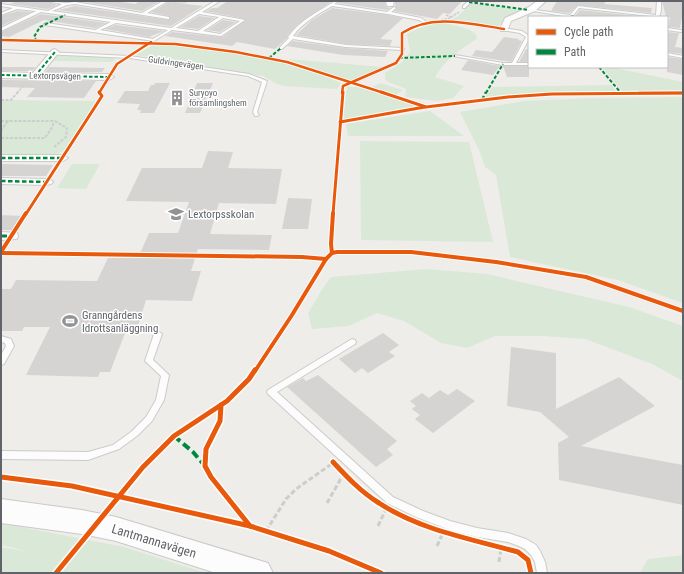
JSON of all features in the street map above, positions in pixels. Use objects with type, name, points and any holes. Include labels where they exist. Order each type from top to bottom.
[{"type":"street","points":[[504,29],[508,20],[539,5],[542,1]]},
{"type":"street","points":[[34,76],[55,52]]},
{"type":"street","name":"Lextorpsvägen","points":[[1,76],[109,77]]},
{"type":"street","points":[[1,158],[63,158]]},
{"type":"street","points":[[1,182],[47,182]]},
{"type":"street","name":"Lantmannavägen","points":[[1,510],[82,522],[116,529],[258,573]]},
{"type":"lane","points":[[48,1],[66,4],[75,3],[168,18]]},
{"type":"lane","points":[[143,14],[166,1]]},
{"type":"lane","points":[[175,1],[184,1]]},
{"type":"lane","points":[[46,24],[154,40],[218,1]]},
{"type":"lane","points":[[281,48],[292,38],[290,37],[294,32],[313,16],[337,1]]},
{"type":"lane","points":[[464,7],[470,1]]},
{"type":"lane","points":[[529,10],[571,16],[578,7],[658,16],[659,1]]},
{"type":"lane","points":[[48,12],[66,4]]},
{"type":"lane","points":[[388,13],[392,4]]},
{"type":"lane","points":[[1,5],[115,22],[221,35],[243,20],[198,13]]},
{"type":"lane","points":[[331,6],[388,13],[420,19],[426,23]]},
{"type":"lane","points":[[1,14],[16,8]]},
{"type":"lane","points":[[97,19],[113,10]]},
{"type":"lane","points":[[1,30],[40,11]]},
{"type":"lane","points":[[199,32],[222,16]]},
{"type":"lane","points":[[96,31],[115,22]]},
{"type":"lane","points":[[504,29],[521,32],[528,36]]},
{"type":"lane","points":[[668,29],[682,31]]},
{"type":"lane","points":[[292,38],[346,46],[402,49]]},
{"type":"lane","points":[[513,64],[528,40]]},
{"type":"lane","name":"Guldvingevägen","points":[[1,51],[55,52],[130,57],[256,77],[265,81],[255,112],[257,115]]},
{"type":"lane","points":[[668,54],[683,56]]},
{"type":"lane","points":[[454,56],[503,64],[528,64]]},
{"type":"lane","points":[[1,455],[88,456],[116,447],[134,434],[149,419],[160,400],[165,375],[149,361],[158,334]]},
{"type":"lane","points":[[1,339],[8,341],[10,346],[1,362]]},
{"type":"lane","points":[[352,342],[271,392],[390,500],[404,508],[446,524],[470,531],[516,540],[530,547],[537,555],[541,564],[542,573]]},
{"type":"path","points":[[441,20],[451,17],[464,7]]},
{"type":"path","points":[[446,15],[451,17]]},
{"type":"path","points":[[1,100],[11,100],[34,76]]},
{"type":"path","points":[[1,121],[53,121],[67,128],[66,137],[55,147],[49,149]]},
{"type":"path","points":[[1,131],[6,123],[10,121]]},
{"type":"path","points":[[1,138],[45,138],[53,126],[53,121]]},
{"type":"path","points":[[266,531],[286,498],[333,462]]},
{"type":"path","points":[[327,503],[344,473]]},
{"type":"path","points":[[378,526],[386,508]]},
{"type":"path","points":[[437,546],[443,533]]},
{"type":"green space","points":[[471,3],[525,10],[510,16],[497,27],[449,21],[458,16]]},
{"type":"green space","points":[[441,22],[468,29],[476,34],[477,39],[453,55],[443,65],[435,77],[464,86],[453,98],[438,101],[405,97],[406,89],[386,81],[385,73],[401,63],[410,52],[407,34],[419,28]]},
{"type":"green space","points":[[153,45],[203,49],[269,60],[314,72],[341,83],[337,89],[283,86],[263,76],[136,55]]},
{"type":"green space","points":[[56,56],[114,58],[115,60],[112,62],[53,61]]},
{"type":"green space","points":[[287,59],[384,67],[348,81]]},
{"type":"green space","points":[[615,68],[683,82],[683,90],[622,91],[604,69]]},
{"type":"green space","points":[[380,83],[403,90],[396,95],[372,87]]},
{"type":"green space","points":[[612,85],[615,91],[516,94],[485,97],[492,87]]},
{"type":"green space","points":[[347,87],[358,87],[420,107],[343,120]]},
{"type":"green space","points":[[683,97],[683,303],[618,280],[510,257],[496,175],[485,167],[480,152],[460,112],[524,101],[594,98]]},
{"type":"green space","points":[[1,100],[96,101],[64,151],[51,156],[1,155]]},
{"type":"green space","points":[[430,111],[464,136],[348,136],[346,124]]},
{"type":"green space","points":[[360,141],[469,142],[493,242],[361,240]]},
{"type":"green space","points":[[72,164],[100,164],[86,189],[57,188]]},
{"type":"green space","points":[[426,269],[487,274],[629,307],[683,326],[683,381],[652,364],[585,339],[541,336],[495,336],[467,348],[441,343],[404,321],[377,313],[349,326],[312,329],[308,313],[331,277]]},
{"type":"green space","points":[[1,523],[124,547],[206,573],[1,573],[1,547],[31,552],[1,545]]},
{"type":"green space","points":[[683,555],[683,573],[640,573],[648,559]]},
{"type":"building","points":[[17,1],[45,1],[57,5],[48,9],[10,4]]},
{"type":"building","points":[[78,1],[113,1],[135,4],[140,1],[160,1],[142,11]]},
{"type":"building","points":[[228,1],[332,1],[297,25],[287,36],[287,38],[275,49],[237,42],[232,46],[165,36],[172,32],[222,37],[246,20],[206,11],[212,8],[217,8]]},
{"type":"building","points":[[340,1],[385,1],[386,7],[391,8],[387,10],[338,3]]},
{"type":"building","points":[[395,1],[462,1],[450,14],[443,13],[437,19],[394,11],[397,8],[395,6]]},
{"type":"building","points":[[557,1],[606,1],[604,4],[652,8],[651,13],[578,5],[569,13],[551,11]]},
{"type":"building","points":[[662,1],[682,1],[683,13],[680,28],[668,27],[670,17],[666,16]]},
{"type":"building","points":[[169,2],[203,6],[171,26],[58,10],[75,6],[169,20],[169,16],[151,12]]},
{"type":"building","points":[[332,8],[403,18],[380,39],[392,40],[390,46],[346,44],[296,35],[312,20]]},
{"type":"building","points":[[580,10],[637,16],[575,16]]},
{"type":"building","points":[[17,11],[31,12],[1,26],[1,16]]},
{"type":"building","points":[[41,14],[106,23],[95,28],[44,20],[9,37],[1,36],[1,32]]},
{"type":"building","points":[[199,16],[215,18],[198,29],[180,27]]},
{"type":"building","points":[[223,20],[236,22],[220,32],[207,30]]},
{"type":"building","points":[[116,25],[164,31],[149,37],[105,29]]},
{"type":"building","points":[[668,32],[679,33],[675,47],[683,48],[683,54],[668,52]]},
{"type":"building","points":[[504,37],[519,39],[518,40],[522,41],[511,62],[472,56],[476,50],[492,52]]},
{"type":"building","points":[[293,41],[346,48],[388,51],[385,57],[343,55],[287,46]]},
{"type":"building","points":[[526,49],[528,49],[528,62],[519,62]]},
{"type":"building","points":[[668,57],[683,59],[683,75],[667,72]]},
{"type":"building","points":[[468,60],[500,66],[493,75],[461,70]]},
{"type":"building","points":[[503,66],[528,66],[529,68],[529,77],[507,77]]},
{"type":"building","points":[[1,67],[36,67],[32,71],[1,71]]},
{"type":"building","points":[[49,67],[105,68],[102,72],[45,72]]},
{"type":"building","points":[[1,80],[96,81],[84,98],[27,97],[35,88],[1,87]]},
{"type":"building","points":[[155,83],[170,83],[154,113],[140,113],[141,110],[137,110],[140,104],[117,103],[125,91],[148,91],[151,85],[154,85]]},
{"type":"building","points":[[197,83],[213,83],[200,113],[185,113]]},
{"type":"building","points":[[208,151],[233,152],[228,168],[282,169],[276,204],[219,203],[210,234],[272,235],[269,250],[198,249],[191,271],[201,271],[192,301],[146,300],[137,329],[127,328],[110,372],[100,372],[98,377],[26,375],[50,327],[24,327],[22,331],[1,331],[1,289],[11,289],[16,280],[97,281],[108,258],[138,258],[149,233],[178,233],[189,202],[126,201],[142,168],[202,168]]},
{"type":"building","points":[[1,164],[53,165],[46,176],[1,176]]},
{"type":"building","points":[[288,198],[312,199],[308,229],[282,229]]},
{"type":"building","points":[[1,215],[23,216],[14,230],[1,230]]},
{"type":"building","points":[[383,333],[399,345],[389,352],[395,356],[368,373],[362,368],[355,373],[339,359]]},
{"type":"building","points":[[511,347],[556,353],[556,409],[619,377],[655,406],[581,446],[683,465],[683,505],[559,480],[558,443],[569,437],[540,412],[507,406]]},
{"type":"building","points":[[318,375],[397,441],[387,449],[393,455],[376,467],[287,387],[303,378],[306,381]]},
{"type":"building","points":[[457,389],[475,401],[433,433],[415,419],[420,415],[412,409],[416,406],[410,401],[422,393],[429,398],[440,390],[448,395]]},
{"type":"marked path","points":[[469,2],[529,10]]},
{"type":"marked path","points":[[37,41],[34,37],[40,27],[65,15]]},
{"type":"marked path","points":[[269,58],[281,48]]},
{"type":"marked path","points":[[35,76],[55,52]]},
{"type":"marked path","points":[[399,58],[455,56]]},
{"type":"marked path","points":[[482,100],[503,64]]},
{"type":"marked path","points":[[600,68],[621,93]]},
{"type":"marked path","points":[[1,75],[109,77]]},
{"type":"marked path","points":[[1,158],[63,158]]},
{"type":"marked path","points":[[1,181],[47,182]]},
{"type":"marked path","points":[[1,236],[12,236]]},
{"type":"marked path","points":[[174,436],[193,452],[205,466]]},
{"type":"cycle path","points":[[332,253],[331,244],[343,86],[396,63],[402,54],[402,33],[412,26],[437,21],[451,21],[504,29]]},
{"type":"cycle path","points":[[1,40],[175,44],[236,52],[287,62],[426,107],[508,97],[552,94],[683,93]]},
{"type":"cycle path","points":[[1,252],[102,96],[99,92],[117,64],[151,42]]},
{"type":"cycle path","points":[[340,122],[425,107]]},
{"type":"cycle path","points":[[56,573],[143,467],[174,436],[227,401],[249,379],[292,315],[326,259],[332,253],[383,251],[411,252],[496,262],[586,277],[683,311]]},
{"type":"cycle path","points":[[1,253],[302,257],[326,259]]},
{"type":"cycle path","points":[[221,405],[220,421],[206,449],[205,466],[211,477],[250,526],[329,551],[381,573]]},
{"type":"cycle path","points":[[333,462],[365,493],[379,504],[418,523],[435,529],[518,552],[528,560],[531,573]]},
{"type":"cycle path","points":[[1,477],[72,486],[250,526]]},
{"type":"place","name":"Suryoyo församlingshem","points":[[177,98]]},
{"type":"place","name":"Lextorpsskolan","points":[[176,214]]},
{"type":"place","name":"Granngårdens Idrottsanläggning","points":[[70,321]]}]
